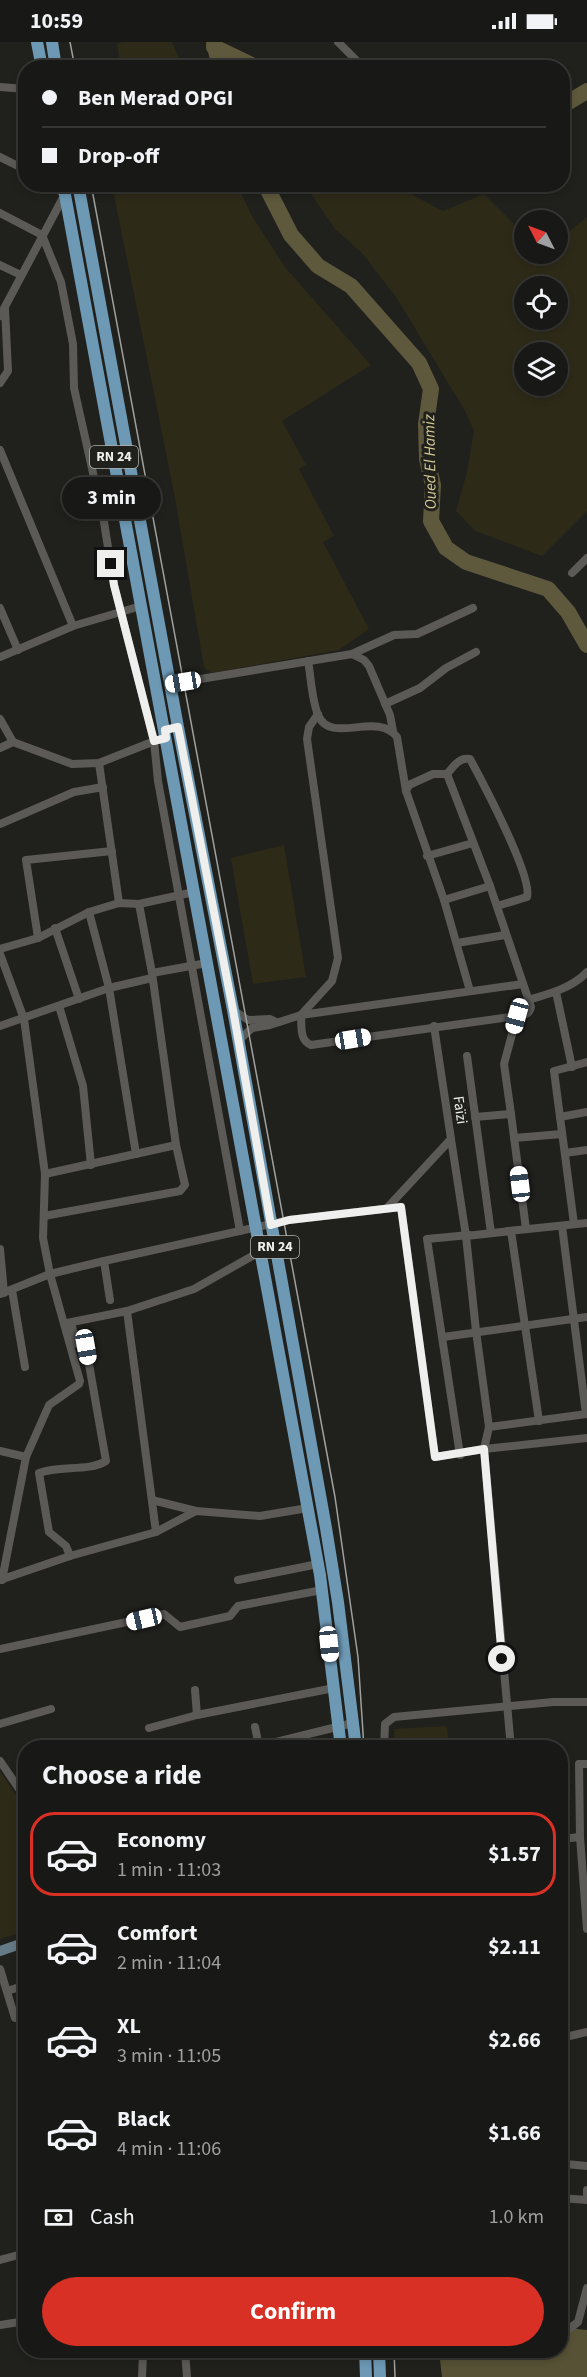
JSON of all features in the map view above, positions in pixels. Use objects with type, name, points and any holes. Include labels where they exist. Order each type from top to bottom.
[{"type":"main road","points":[[37,42],[40,60]]},
{"type":"main road","points":[[52,42],[55,60]]},
{"type":"main road","name":"RN 24","points":[[65,192],[141,606],[163,740],[194,892],[318,1564],[340,1740]]},
{"type":"main road","name":"RN 24","points":[[79,192],[178,727],[233,1010],[326,1528],[355,1740]]},
{"type":"main road","points":[[178,727],[163,740],[182,748]]},
{"type":"main road","points":[[365,2358],[366,2377]]},
{"type":"main road","points":[[379,2358],[380,2377]]},
{"type":"street","points":[[338,42],[356,60]]},
{"type":"street","points":[[0,87],[18,88]]},
{"type":"street","points":[[0,157],[18,167]]},
{"type":"street","points":[[0,316],[63,192]]},
{"type":"street","points":[[0,213],[42,235],[61,282],[73,344],[74,388],[104,522],[114,585],[163,740],[158,781],[240,1231]]},
{"type":"street","points":[[0,265],[21,275]]},
{"type":"street","points":[[0,383],[8,371],[5,308]]},
{"type":"street","points":[[0,450],[73,626]]},
{"type":"street","points":[[572,573],[587,558]]},
{"type":"street","points":[[0,657],[73,626],[141,606]]},
{"type":"street","points":[[0,608],[18,650]]},
{"type":"street","points":[[170,684],[352,654],[394,635],[417,634],[473,608]]},
{"type":"street","points":[[385,704],[420,688],[446,668],[476,651]]},
{"type":"street","points":[[352,654],[364,660],[369,666],[390,715],[393,731],[397,737],[406,791],[444,900],[470,992]]},
{"type":"street","points":[[308,661],[318,714],[322,722],[333,728],[380,726],[393,731]]},
{"type":"street","points":[[318,714],[309,727],[307,739],[338,958],[332,981],[301,1014],[303,1037],[311,1045],[528,1013],[531,1007],[497,906],[447,774]]},
{"type":"street","points":[[0,719],[13,742],[72,764],[99,763],[163,740]]},
{"type":"street","points":[[0,748],[13,742]]},
{"type":"street","points":[[406,791],[409,785],[433,774],[447,774],[458,761],[464,758],[470,759],[500,817],[528,889],[527,897],[497,906]]},
{"type":"street","points":[[99,763],[119,903]]},
{"type":"street","points":[[0,824],[74,792],[103,787]]},
{"type":"street","points":[[427,855],[473,843]]},
{"type":"street","points":[[38,938],[26,860],[112,851]]},
{"type":"street","points":[[444,900],[490,886]]},
{"type":"street","points":[[0,949],[38,938],[89,912],[119,903],[139,904],[194,892]]},
{"type":"street","points":[[44,1216],[180,1191],[184,1185],[139,904]]},
{"type":"street","points":[[89,912],[108,988],[136,1154]]},
{"type":"street","points":[[55,928],[79,999]]},
{"type":"street","points":[[457,943],[506,934]]},
{"type":"street","points":[[0,954],[24,1019],[45,1174],[43,1238],[50,1274],[77,1344],[86,1347],[106,1461],[90,1466],[48,1469],[39,1473],[49,1532],[66,1546],[70,1556]]},
{"type":"street","points":[[0,1026],[108,988],[152,975],[207,963]]},
{"type":"street","points":[[528,1000],[556,992],[582,978],[587,972]]},
{"type":"street","points":[[233,1010],[254,1024],[270,1025],[301,1014],[523,984]]},
{"type":"street","points":[[556,992],[572,1066]]},
{"type":"street","points":[[312,1001],[313,1013]]},
{"type":"street","points":[[59,1006],[83,1086],[91,1165]]},
{"type":"street","points":[[517,1016],[504,1064],[526,1229]]},
{"type":"street","points":[[238,1041],[254,1024]]},
{"type":"street","name":"Faïzi","points":[[387,1209],[451,1139],[434,1026]]},
{"type":"street","points":[[467,1056],[491,1233]]},
{"type":"street","points":[[574,1224],[554,1071],[587,1062]]},
{"type":"street","points":[[560,1117],[587,1112]]},
{"type":"street","points":[[475,1117],[511,1114]]},
{"type":"street","points":[[514,1138],[562,1134]]},
{"type":"street","points":[[451,1139],[466,1236],[489,1427],[484,1449],[510,1740]]},
{"type":"street","points":[[45,1174],[176,1145]]},
{"type":"street","points":[[565,1153],[587,1150]]},
{"type":"street","points":[[5,1292],[50,1274],[289,1220],[401,1207],[435,1457],[460,1455],[484,1449],[587,1438]]},
{"type":"street","points":[[460,1455],[427,1239],[587,1222]]},
{"type":"street","points":[[489,1427],[586,1414],[562,1226]]},
{"type":"street","points":[[466,1236],[511,1231]]},
{"type":"street","points":[[511,1231],[539,1421]]},
{"type":"street","points":[[0,1249],[5,1292],[25,1367]]},
{"type":"street","points":[[68,1323],[127,1311],[194,1289],[261,1251]]},
{"type":"street","points":[[104,1261],[110,1300]]},
{"type":"street","points":[[127,1311],[156,1532]]},
{"type":"street","points":[[442,1336],[587,1317]]},
{"type":"street","points":[[1,1580],[26,1457],[49,1405],[80,1381],[68,1323]]},
{"type":"street","points":[[0,1451],[26,1457]]},
{"type":"street","points":[[152,1500],[196,1511],[260,1516],[308,1508]]},
{"type":"street","points":[[1,1580],[70,1556],[156,1532],[196,1511]]},
{"type":"street","points":[[238,1580],[318,1564]]},
{"type":"street","points":[[0,1650],[164,1614],[180,1628],[230,1616],[238,1606],[322,1590]]},
{"type":"street","points":[[149,1728],[197,1715],[334,1688]]},
{"type":"street","points":[[195,1690],[197,1715]]},
{"type":"street","points":[[384,1740],[385,1724],[389,1719],[401,1716],[507,1706],[587,1702]]},
{"type":"street","points":[[0,1724],[51,1709]]},
{"type":"street","points":[[281,1740],[353,1723]]},
{"type":"street","points":[[255,1727],[255,1740]]},
{"type":"street","points":[[0,1761],[18,1787]]},
{"type":"street","points":[[587,1764],[579,1764],[580,1837],[585,1853],[587,1929]]},
{"type":"street","points":[[568,1838],[580,1837]]},
{"type":"street","points":[[0,1951],[18,1945]]},
{"type":"street","points":[[0,1970],[15,2018],[18,2017]]},
{"type":"street","points":[[7,1991],[18,1988]]},
{"type":"street","points":[[568,2036],[587,2032]]},
{"type":"street","points":[[568,2164],[587,2166]]},
{"type":"street","points":[[568,2199],[587,2200],[587,2190]]},
{"type":"street","points":[[0,2260],[18,2255]]},
{"type":"street","points":[[568,2330],[579,2322],[587,2288]]},
{"type":"street","points":[[0,2325],[18,2322]]},
{"type":"street","points":[[142,2358],[142,2377]]},
{"type":"street","points":[[186,2358],[187,2377]]},
{"type":"shaded area","points":[[122,42],[172,42],[180,60],[120,60],[117,44]]},
{"type":"shaded area","points":[[113,192],[240,192],[252,216],[285,267],[371,365],[282,421],[306,465],[299,469],[334,536],[323,542],[369,629],[339,650],[211,673],[204,667],[175,498]]},
{"type":"shaded area","points":[[310,192],[407,192],[443,211],[484,194],[514,224],[514,264],[568,264],[568,232],[587,217],[587,511],[542,556],[475,531],[456,511],[467,472],[474,431],[465,411],[398,300],[362,253],[335,229]]},
{"type":"shaded area","points":[[284,845],[306,977],[253,984],[231,858]]},
{"type":"shaded area","points":[[447,1726],[448,1740],[395,1740],[394,1729]]},
{"type":"shaded area","points":[[0,1771],[18,1798],[18,1933],[0,1939]]},
{"type":"shaded area","points":[[568,2323],[577,2329],[587,2330],[587,2377],[442,2377],[440,2358],[568,2358]]},
{"type":"waterway","name":"Oued El Hamiz","points":[[214,42],[218,60]]},
{"type":"waterway","points":[[214,47],[241,60]]},
{"type":"waterway","points":[[570,101],[587,91]]},
{"type":"waterway","name":"Oued El Hamiz","points":[[269,192],[291,235],[318,266],[351,286],[419,363],[431,389],[426,424],[427,459],[433,485],[431,521],[446,548],[466,562],[548,589],[568,612],[587,645]]},
{"type":"tram line","points":[[70,42],[73,60]]},
{"type":"tram line","points":[[92,192],[335,1497],[358,1657],[363,1740]]},
{"type":"tram line","points":[[394,2358],[395,2377]]},
{"type":"route","points":[[111,564],[114,585],[154,741],[166,738],[165,730],[178,727],[233,1010],[271,1225],[289,1220],[401,1207],[435,1457],[460,1455],[484,1449],[502,1659]]}]
